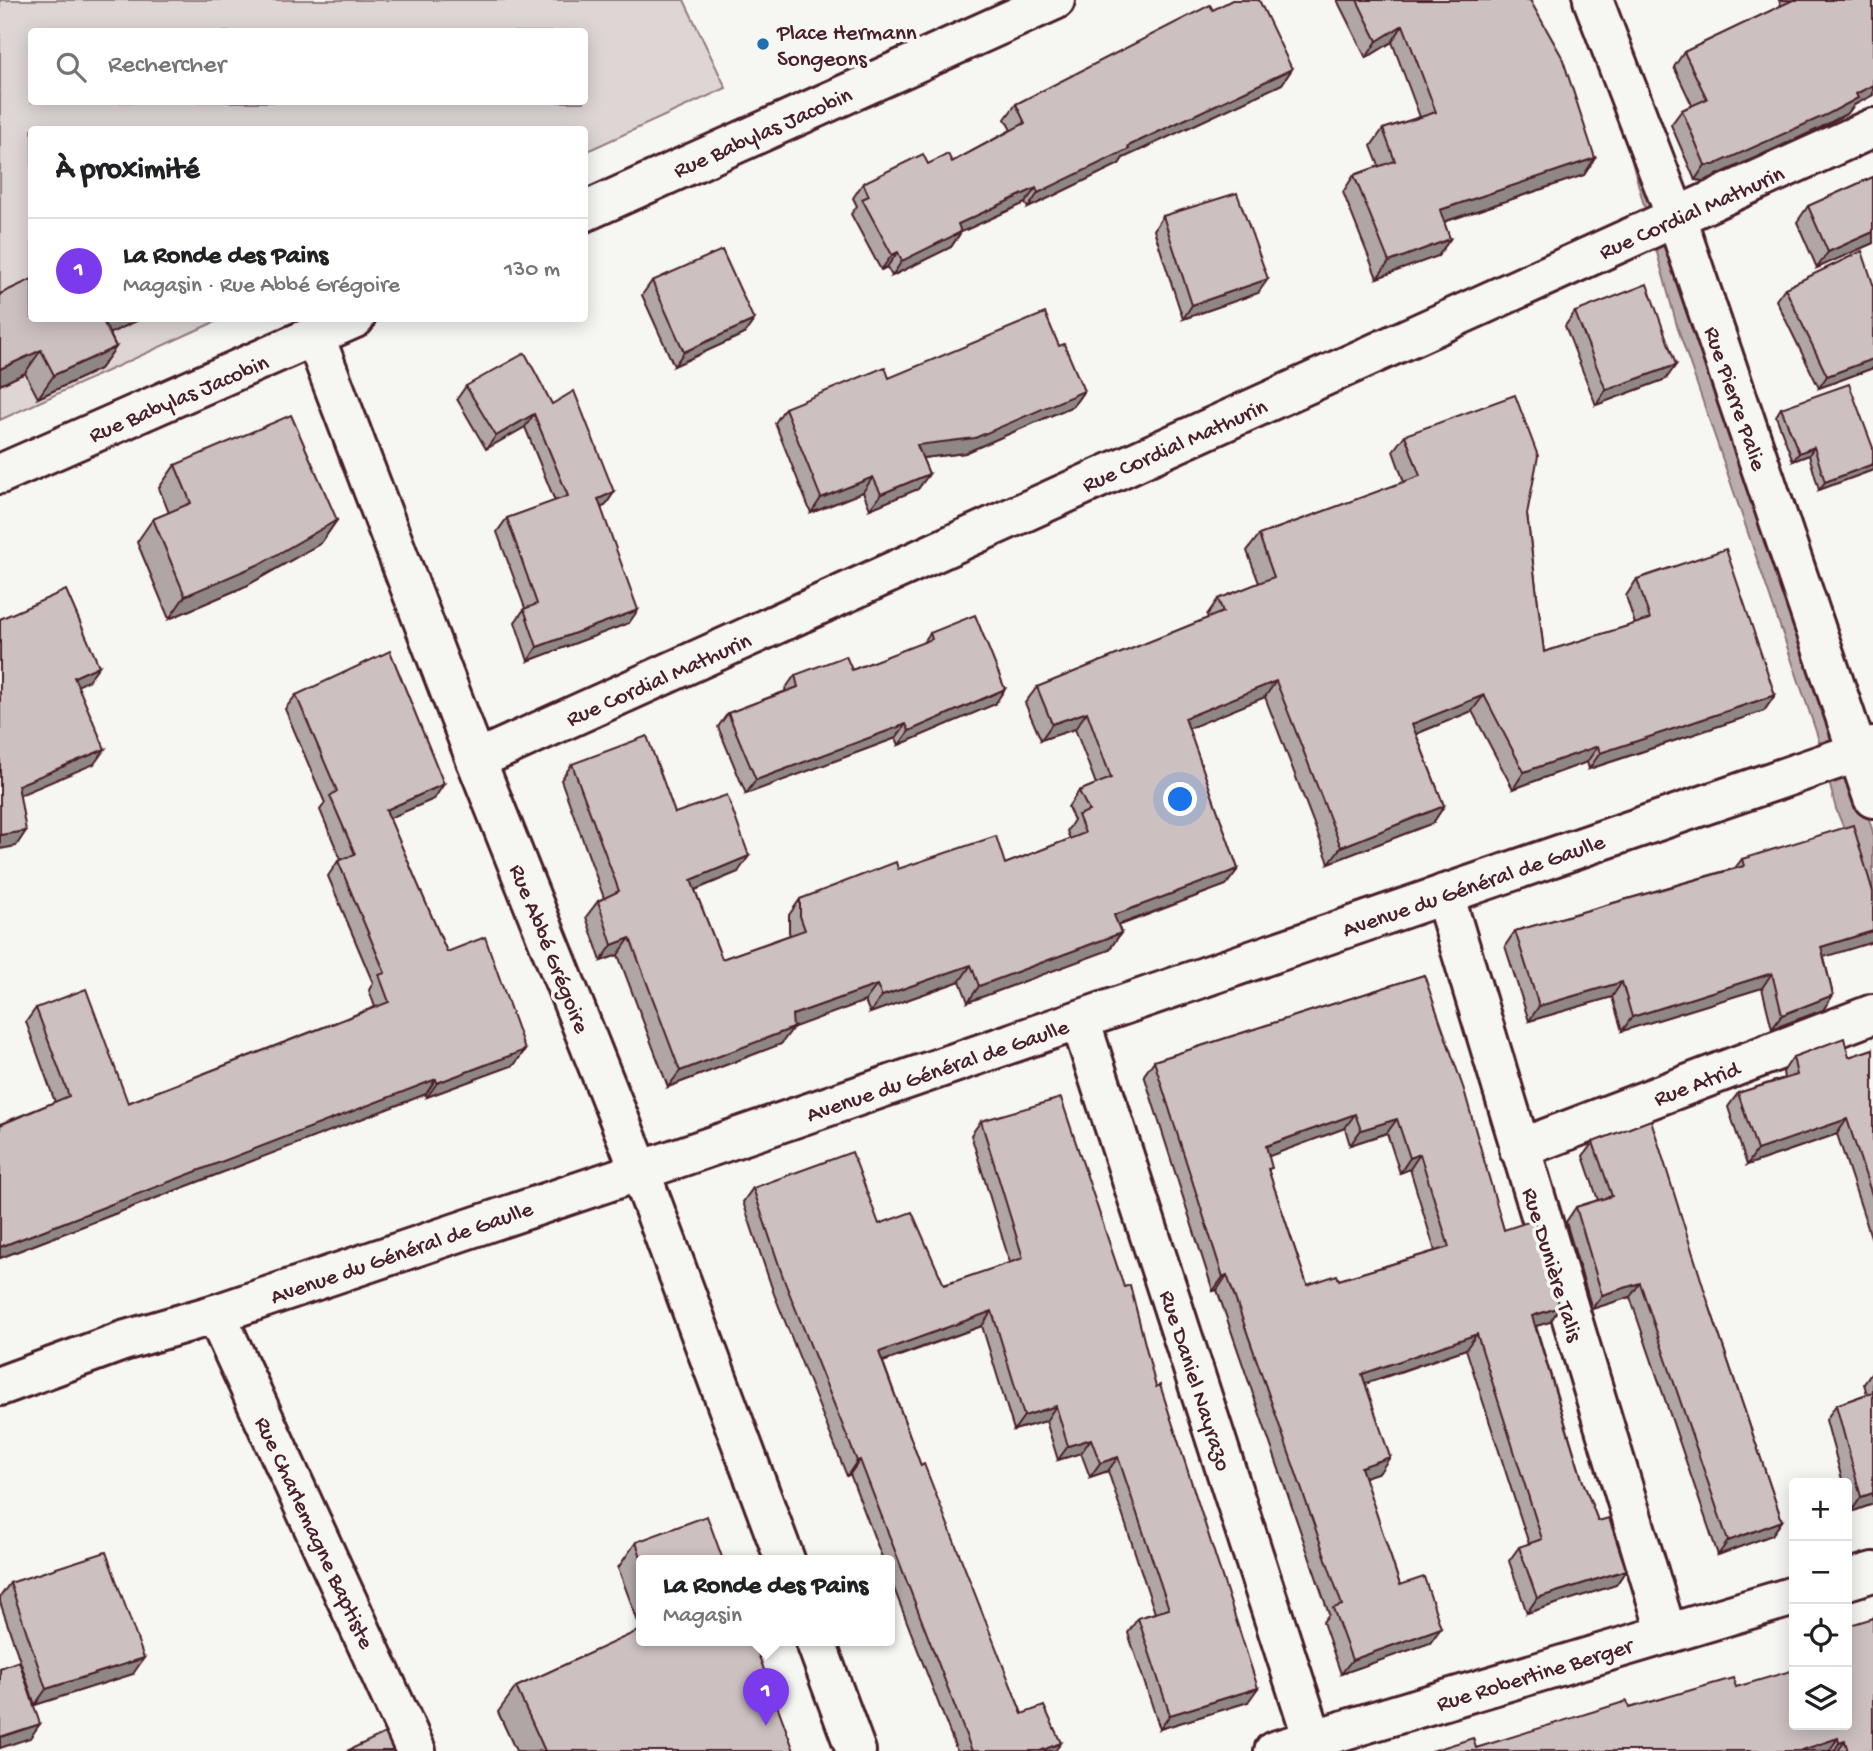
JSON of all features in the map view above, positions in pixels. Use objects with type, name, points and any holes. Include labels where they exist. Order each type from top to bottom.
[{"type":"street","name":"Rue Babylas Jacobin","points":[[588,210],[1055,0]]},
{"type":"street","name":"Rue Pierre Palie","points":[[1593,0],[1676,218],[1865,749],[1873,798]]},
{"type":"street","name":"Rue Cordial Mathurin","points":[[476,760],[1873,128]]},
{"type":"street","name":"Rue Babylas Jacobin","points":[[0,474],[347,322]]},
{"type":"street","name":"Rue Abbé Grégoire","points":[[315,337],[476,760],[640,1171],[783,1555]]},
{"type":"street","name":"Avenue du Général de Gaulle","points":[[0,1386],[123,1342],[216,1314],[640,1171],[1865,749]]},
{"type":"street","name":"Rue Dunière Talis","points":[[1444,894],[1667,1634]]},
{"type":"street","name":"Rue Atrid","points":[[1519,1149],[1873,1014]]},
{"type":"street","name":"Rue Daniel Nayrazo","points":[[1080,1020],[1313,1739]]},
{"type":"street","name":"Rue Charlemagne Baptiste","points":[[216,1314],[416,1751]]},
{"type":"street","points":[[1852,1578],[1873,1572]]},
{"type":"street","name":"Rue Robertine Berger","points":[[1274,1751],[1789,1597]]},
{"type":"street","points":[[817,1646],[856,1751]]},
{"type":"shaded area","points":[[0,0],[684,0],[726,88],[588,151],[588,126],[28,126],[28,322],[214,322],[0,420]]},
{"type":"shaded area","points":[[1608,0],[1873,832],[1873,900],[1836,809],[1817,734],[1677,326],[1624,132]]},
{"type":"building","points":[[1232,0],[1259,0],[1292,69],[1128,146],[1129,149],[1038,193],[1036,188],[958,224],[961,232],[902,261],[898,252],[892,255],[862,199],[869,196],[863,183],[923,154],[928,164],[948,154],[952,162],[1025,123],[1016,104],[1210,5],[1213,10]]},
{"type":"building","points":[[1357,0],[1530,0],[1562,57],[1595,158],[1440,210],[1450,239],[1389,262],[1354,175],[1395,161],[1383,129],[1436,112],[1403,25],[1377,41]]},
{"type":"building","points":[[1793,0],[1873,0],[1873,85],[1856,94],[1858,98],[1828,114],[1714,165],[1705,165],[1682,110],[1707,99],[1684,52]]},
{"type":"building","points":[[1873,177],[1873,232],[1828,252],[1808,206]]},
{"type":"building","points":[[1237,193],[1268,279],[1192,305],[1163,216]]},
{"type":"building","points":[[722,250],[754,320],[684,352],[652,281]]},
{"type":"building","points":[[1862,251],[1873,284],[1873,359],[1827,376],[1785,288]]},
{"type":"building","points":[[28,281],[28,322],[104,322],[116,347],[54,375],[41,350],[0,369],[0,294]]},
{"type":"building","points":[[1647,284],[1676,365],[1606,390],[1575,312]]},
{"type":"building","points":[[1045,313],[1059,346],[1064,344],[1084,391],[975,438],[917,445],[929,474],[881,494],[873,477],[821,498],[785,408],[885,367],[889,378]]},
{"type":"building","points":[[525,353],[552,404],[574,391],[614,492],[598,499],[638,610],[537,647],[524,609],[537,604],[507,518],[568,496],[534,414],[496,436],[466,386]]},
{"type":"building","points":[[1849,384],[1873,448],[1873,464],[1825,482],[1814,447],[1799,453],[1781,408]]},
{"type":"building","points":[[1515,395],[1538,456],[1527,514],[1544,652],[1650,619],[1637,579],[1726,549],[1775,695],[1600,753],[1598,746],[1524,772],[1484,695],[1412,724],[1444,806],[1341,847],[1276,681],[1185,718],[1238,869],[1114,915],[1121,933],[979,986],[971,965],[882,996],[877,985],[792,1015],[793,1028],[680,1071],[630,938],[612,945],[598,901],[619,891],[572,764],[647,736],[675,813],[727,795],[749,856],[691,880],[722,959],[805,930],[800,916],[800,899],[896,862],[898,869],[996,836],[1005,864],[1085,833],[1078,815],[1089,811],[1079,791],[1111,778],[1087,712],[1052,724],[1037,687],[1223,612],[1218,599],[1274,577],[1259,535],[1420,476],[1405,435]]},
{"type":"building","points":[[291,415],[337,520],[262,563],[185,596],[153,519],[191,503],[175,465]]},
{"type":"building","points":[[66,590],[99,666],[74,677],[105,749],[18,785],[26,831],[0,835],[0,619]]},
{"type":"building","points":[[975,615],[1005,689],[909,731],[906,724],[756,780],[728,713],[798,687],[795,675],[846,656],[852,670],[932,639],[930,633]]},
{"type":"building","points":[[390,651],[444,784],[386,810],[447,952],[485,937],[525,1050],[437,1083],[436,1079],[0,1247],[0,1125],[69,1096],[36,1008],[86,989],[128,1103],[389,1002],[379,975],[385,973],[338,861],[355,854],[330,796],[337,791],[296,695]]},
{"type":"building","points":[[1853,825],[1873,892],[1873,931],[1821,947],[1833,995],[1782,1015],[1772,973],[1632,1017],[1622,982],[1539,1006],[1515,931],[1744,866],[1742,859]]},
{"type":"building","points":[[1424,975],[1464,1090],[1504,1230],[1534,1220],[1560,1307],[1532,1316],[1582,1479],[1598,1521],[1609,1518],[1626,1570],[1537,1598],[1519,1547],[1542,1539],[1477,1334],[1362,1374],[1390,1457],[1361,1467],[1400,1585],[1424,1577],[1441,1628],[1352,1660],[1333,1608],[1342,1605],[1227,1275],[1223,1277],[1154,1061]],"holes":[[[1355,1114],[1361,1130],[1397,1119],[1410,1158],[1420,1154],[1449,1247],[1339,1280],[1337,1275],[1307,1285],[1268,1169],[1272,1168],[1266,1146]]]},
{"type":"building","points":[[1844,1038],[1849,1057],[1873,1049],[1873,1198],[1847,1119],[1757,1150],[1738,1093],[1797,1075],[1793,1057]]},
{"type":"building","points":[[1061,1098],[1124,1287],[1130,1285],[1156,1387],[1160,1385],[1258,1688],[1170,1715],[1138,1618],[1169,1609],[1118,1457],[1100,1463],[1091,1439],[1068,1446],[1056,1406],[1024,1416],[992,1311],[879,1352],[921,1466],[924,1464],[1022,1714],[1044,1706],[1061,1743],[1040,1751],[972,1751],[860,1460],[857,1461],[784,1280],[753,1188],[852,1152],[879,1224],[912,1212],[944,1285],[1023,1258],[981,1121]]},
{"type":"building","points":[[1651,1120],[1709,1305],[1782,1521],[1728,1541],[1640,1283],[1602,1295],[1576,1207],[1612,1196],[1593,1142]]},
{"type":"building","points":[[1873,1392],[1873,1493],[1861,1497],[1836,1405]]},
{"type":"building","points":[[707,1516],[721,1555],[640,1555],[636,1542]]},
{"type":"building","points":[[106,1552],[144,1658],[46,1689],[10,1583]]},
{"type":"building","points":[[1873,1618],[1873,1751],[1848,1751],[1845,1741],[1839,1743],[1838,1738],[1799,1751],[1432,1751],[1473,1738],[1476,1748],[1627,1701],[1629,1708],[1733,1678],[1736,1687],[1789,1671],[1789,1730],[1852,1730],[1852,1624]]},
{"type":"building","points":[[636,1632],[636,1646],[755,1646],[794,1751],[545,1751],[516,1687]]},
{"type":"building","points":[[19,1661],[40,1724],[0,1737],[0,1668]]},
{"type":"building","points":[[385,1733],[393,1751],[347,1751]]},
{"type":"place","name":"Place Hermann Songeons","points":[[763,44]]},
{"type":"place","name":"La Ronde des Pains","points":[[766,1726]]}]
